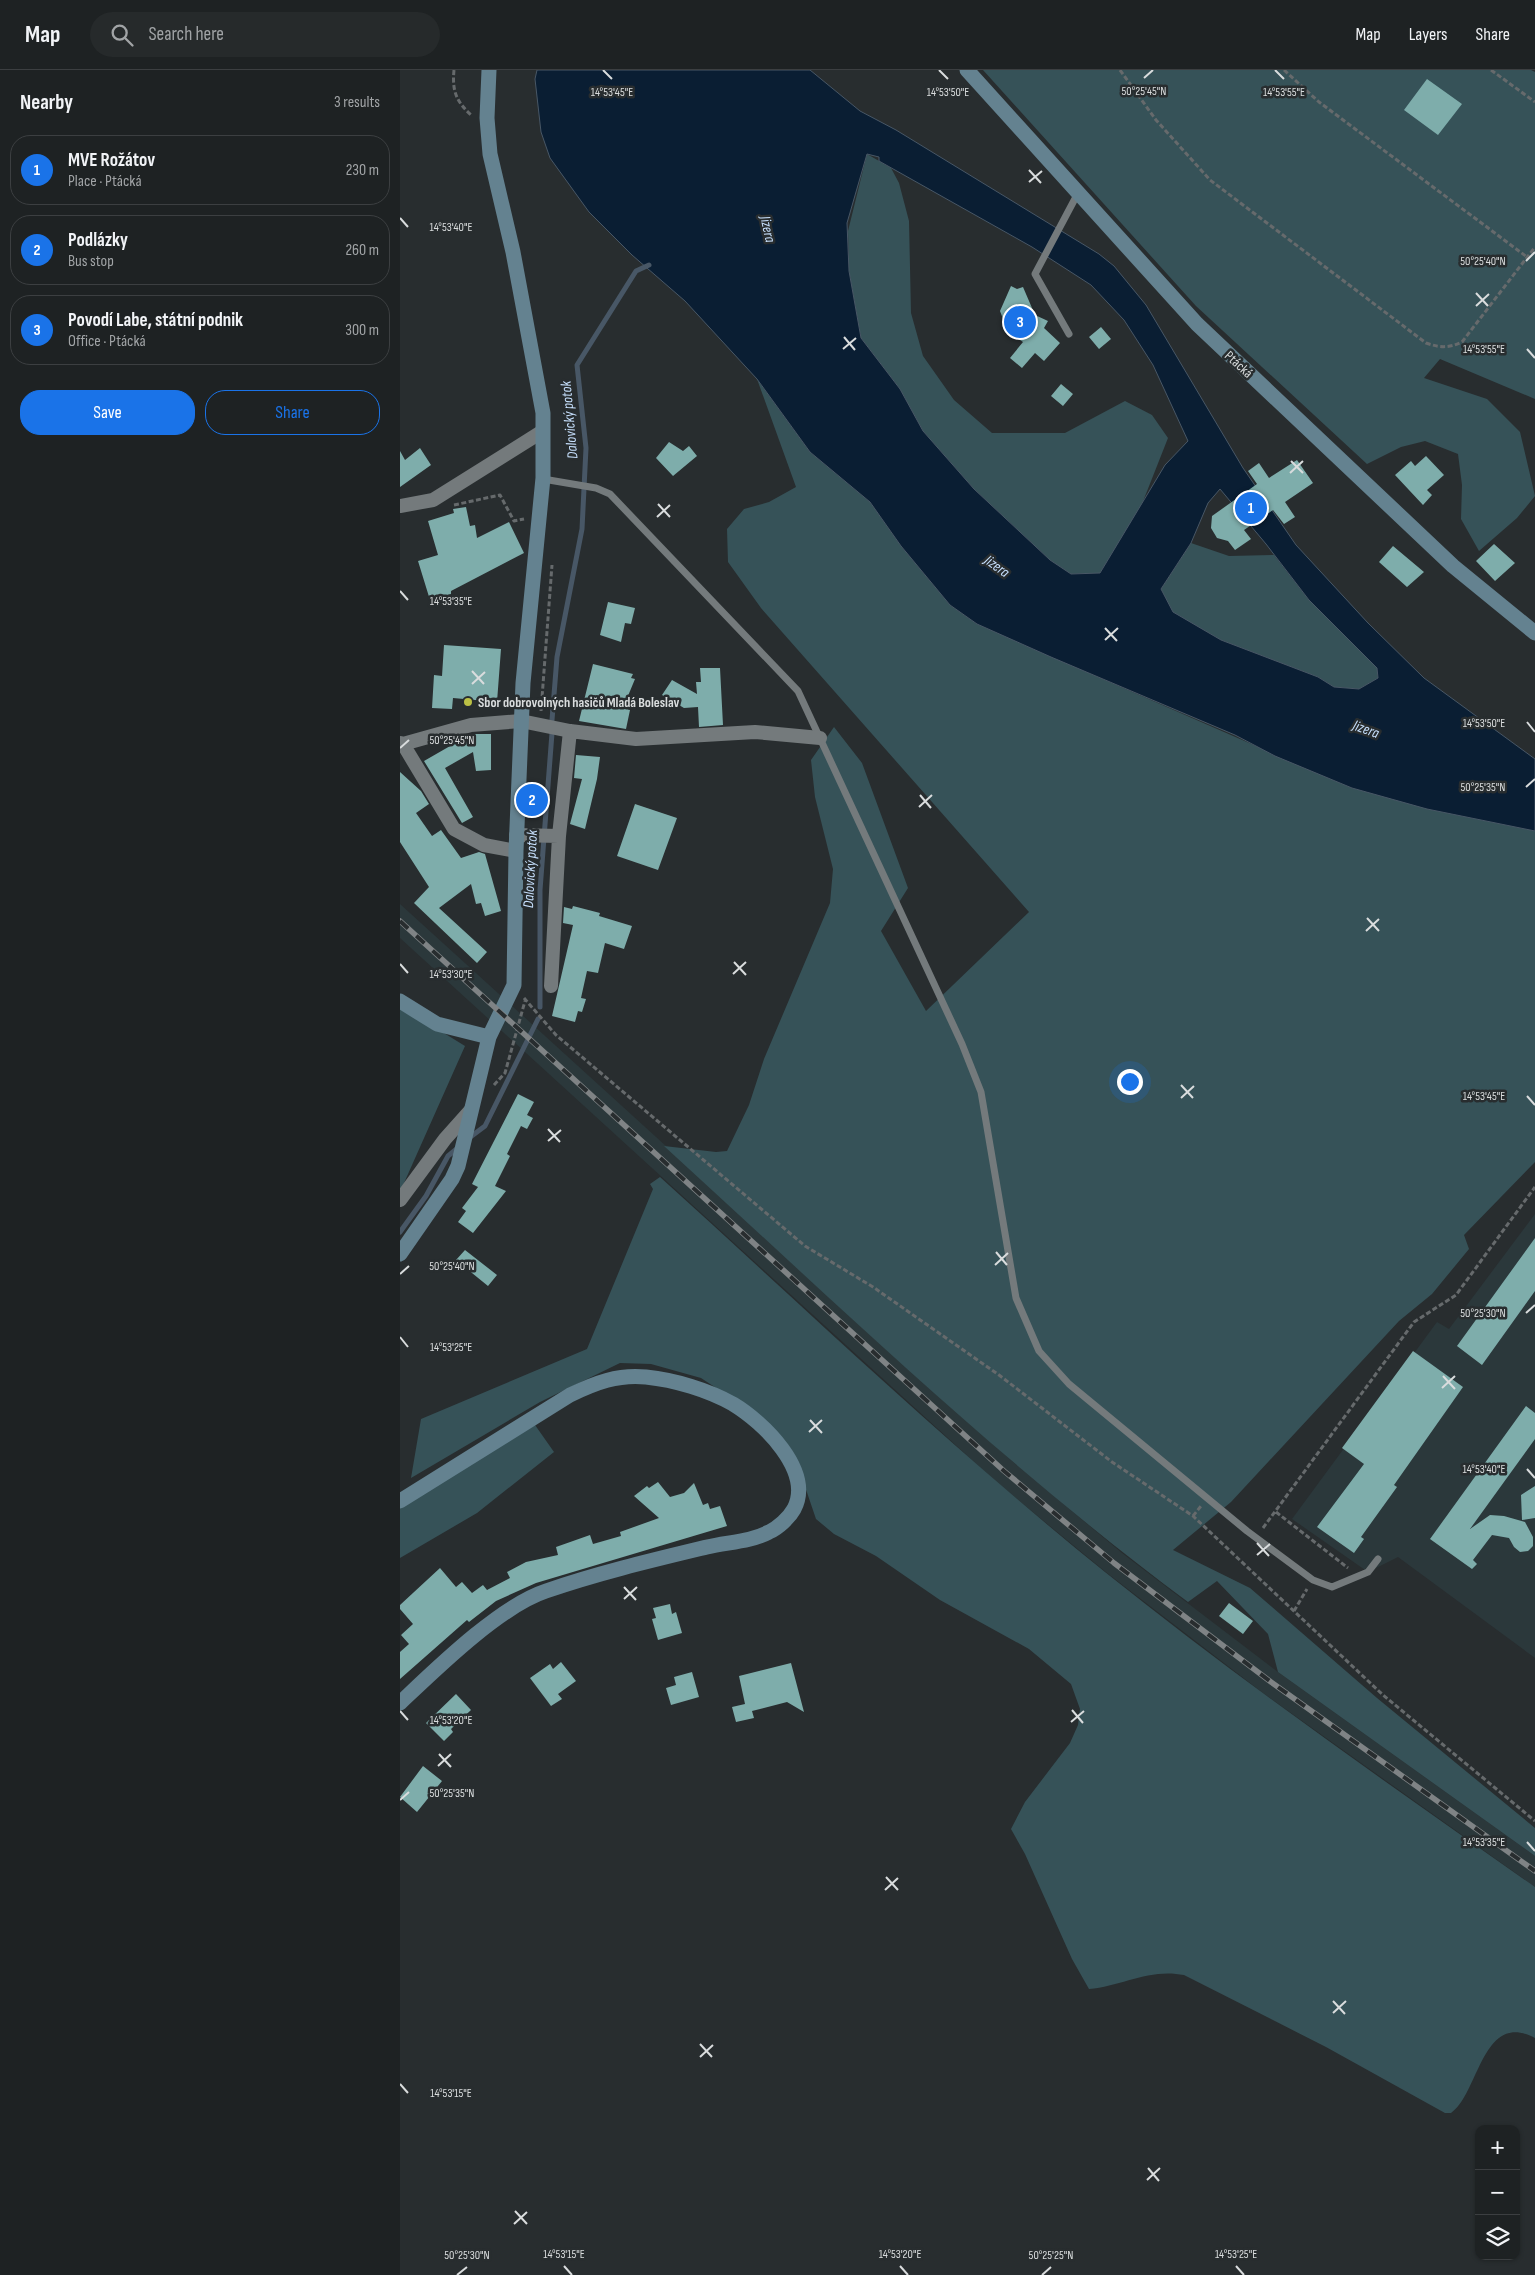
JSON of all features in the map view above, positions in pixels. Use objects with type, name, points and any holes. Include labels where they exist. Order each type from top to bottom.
[{"type":"main road","points":[[400,1254],[452,1179],[461,1155],[489,1037],[514,985],[516,835],[521,721],[543,478],[543,413],[513,252],[490,154],[487,118],[489,70]]},
{"type":"main road","name":"Ptácká","points":[[967,70],[1197,324],[1453,566],[1535,633]]},
{"type":"main road","points":[[400,1001],[437,1024],[489,1037]]},
{"type":"main road","points":[[400,1500],[570,1395],[592,1384],[613,1378],[629,1377],[670,1380],[732,1404],[751,1417],[775,1440],[793,1465],[798,1479],[800,1495],[793,1511],[770,1532],[750,1539],[728,1542],[636,1564],[544,1591],[518,1604],[443,1664],[400,1703]]},
{"type":"street","points":[[400,506],[432,500],[543,431]]},
{"type":"street","points":[[516,851],[484,845],[454,829],[402,743],[471,725],[521,721],[570,731],[636,739],[755,732],[820,738]]},
{"type":"street","points":[[551,986],[559,836],[570,731]]},
{"type":"street","points":[[516,835],[559,836]]},
{"type":"street","points":[[400,1200],[445,1139],[470,1111]]},
{"type":"lane","points":[[1069,334],[1035,274],[1078,192]]},
{"type":"lane","points":[[543,478],[596,488],[610,494],[798,691],[962,1044],[981,1092],[1016,1298],[1039,1351],[1069,1384],[1256,1538],[1313,1580],[1332,1587],[1368,1572],[1378,1559]]},
{"type":"path","points":[[454,70],[453,83],[459,103],[472,116],[487,118]]},
{"type":"path","points":[[1120,70],[1156,120],[1210,180],[1426,343],[1436,347],[1451,347],[1462,342],[1535,247]]},
{"type":"path","points":[[1284,70],[1325,107],[1527,258]]},
{"type":"path","points":[[1491,70],[1535,102]]},
{"type":"path","points":[[432,500],[440,509],[500,495],[514,521],[528,519]]},
{"type":"path","points":[[514,985],[556,1035],[805,1246],[873,1287],[944,1336],[999,1375],[1112,1462],[1194,1516],[1383,1695],[1535,1821]]},
{"type":"path","points":[[1256,1538],[1414,1322],[1456,1295],[1535,1187]]},
{"type":"path","points":[[1276,1512],[1358,1576]]},
{"type":"path","points":[[1294,1611],[1313,1580]]},
{"type":"shaded area","points":[[983,70],[1531,70],[1535,72],[1535,399],[1440,359],[1424,378],[1487,399],[1520,432],[1535,496],[1517,518],[1479,551],[1461,519],[1462,485],[1458,454],[1425,441],[1401,447],[1367,464],[1196,306]]},
{"type":"shaded area","points":[[867,154],[891,168],[899,183],[909,221],[911,313],[923,356],[954,400],[992,433],[1065,433],[1125,401],[1152,415],[1168,438],[1140,509],[1100,573],[1071,574],[1050,560],[974,489],[923,431],[900,389],[861,338],[849,271],[848,231]]},
{"type":"shaded area","points":[[757,379],[810,452],[870,502],[901,546],[950,605],[977,624],[1352,788],[1535,831],[1535,1162],[1464,1235],[1469,1249],[1432,1294],[1399,1321],[1231,1502],[1173,1550],[1250,1588],[1377,1698],[1535,1828],[1535,1856],[1278,1672],[1268,1634],[1217,1581],[1188,1602],[1119,1549],[920,1381],[664,1146],[716,1152],[727,1151],[749,1105],[764,1059],[830,903],[833,869],[815,797],[811,760],[834,727],[862,763],[908,888],[881,931],[926,1011],[1029,912],[761,608],[728,562],[727,529],[744,509],[769,502],[796,487]]},
{"type":"shaded area","points":[[1191,543],[1229,556],[1274,555],[1309,600],[1377,668],[1378,678],[1359,689],[1334,687],[1318,677],[1221,640],[1173,613],[1161,589]]},
{"type":"shaded area","points":[[400,904],[1012,1461],[1122,1553],[1278,1672],[1535,1856],[1535,1887],[1263,1693],[1107,1573],[995,1481],[400,938]]},
{"type":"shaded area","points":[[400,1006],[465,1046],[400,1192]]},
{"type":"shaded area","points":[[660,1177],[935,1428],[1105,1572],[1263,1694],[1535,1887],[1535,2038],[1517,2032],[1503,2035],[1493,2044],[1484,2058],[1460,2103],[1451,2113],[1445,2113],[1326,2047],[1184,1975],[1172,1973],[1159,1974],[1089,1989],[1072,1959],[1025,1854],[1011,1829],[1025,1802],[1070,1743],[1078,1725],[1080,1709],[1071,1684],[1029,1649],[940,1600],[876,1556],[834,1534],[816,1519],[798,1466],[742,1405],[701,1378],[651,1364],[620,1363],[540,1402],[411,1478],[421,1419],[587,1349],[653,1189],[650,1184]]},
{"type":"shaded area","points":[[1535,1214],[1535,1658],[1398,1557],[1368,1572],[1292,1519],[1437,1322],[1449,1329]]},
{"type":"shaded area","points":[[535,1425],[554,1452],[477,1513],[400,1558],[400,1504]]},
{"type":"water","name":"Jizera","points":[[537,70],[810,70],[860,111],[896,130],[1099,254],[1114,266],[1146,305],[1243,468],[1296,545],[1368,623],[1424,678],[1535,759],[1535,831],[1427,809],[1352,788],[1275,756],[1235,735],[977,624],[950,605],[901,546],[870,502],[810,452],[757,379],[685,301],[632,255],[589,212],[550,158],[541,132],[535,79]],"holes":[[[867,154],[879,157],[879,161],[1032,247],[1091,285],[1124,320],[1153,365],[1188,441],[1165,465],[1100,573],[1071,574],[1050,560],[974,489],[923,431],[900,389],[861,338],[849,271],[847,223]],[[1220,489],[1309,600],[1377,668],[1378,678],[1359,689],[1334,687],[1318,677],[1221,640],[1173,612],[1161,589],[1191,543],[1208,503]]]},
{"type":"building","points":[[1427,79],[1462,104],[1438,135],[1404,110]]},
{"type":"building","points":[[1011,286],[1017,289],[1023,287],[1035,315],[1048,321],[1044,328],[1060,343],[1044,361],[1035,353],[1022,368],[1010,358],[1023,342],[1020,340],[1026,334],[1005,324],[1000,311]]},
{"type":"building","points":[[1101,327],[1111,339],[1099,349],[1089,337]]},
{"type":"building","points":[[1061,384],[1073,394],[1063,406],[1051,396]]},
{"type":"building","points":[[669,442],[683,451],[689,446],[697,456],[673,476],[656,458]]},
{"type":"building","points":[[420,448],[431,465],[400,487],[400,451],[405,460]]},
{"type":"building","points":[[1426,456],[1444,475],[1427,490],[1432,495],[1423,505],[1395,475],[1411,461],[1415,466]]},
{"type":"building","points":[[1297,460],[1313,483],[1285,502],[1295,517],[1284,524],[1273,510],[1244,530],[1251,539],[1235,550],[1228,541],[1217,538],[1211,528],[1212,516],[1257,484],[1248,471],[1259,463],[1269,478]]},
{"type":"building","points":[[466,507],[470,526],[475,525],[477,538],[509,522],[524,553],[451,591],[451,594],[430,600],[418,561],[438,555],[428,521],[454,513],[453,509]]},
{"type":"building","points":[[1494,544],[1515,563],[1495,581],[1476,561]]},
{"type":"building","points":[[1393,546],[1424,572],[1407,587],[1379,562]]},
{"type":"building","points":[[608,602],[635,608],[631,624],[625,623],[621,642],[600,635]]},
{"type":"building","points":[[444,645],[501,649],[497,702],[453,698],[452,709],[432,708],[434,675],[442,676]]},
{"type":"building","points":[[593,664],[633,674],[631,678],[635,679],[623,708],[630,710],[626,729],[579,721]]},
{"type":"building","points":[[700,668],[720,668],[723,725],[699,727],[698,707],[684,708],[662,695],[672,680],[697,694],[696,682],[701,682]]},
{"type":"building","points":[[471,734],[491,734],[491,770],[476,771],[473,752],[445,768],[473,817],[462,823],[424,761]]},
{"type":"building","points":[[576,755],[600,757],[597,779],[585,829],[570,824],[582,779],[574,778]]},
{"type":"building","points":[[400,772],[421,791],[429,804],[416,813],[432,836],[441,830],[461,858],[479,852],[485,854],[501,911],[485,916],[481,903],[476,904],[471,884],[439,908],[487,952],[477,963],[414,903],[429,887],[400,842]]},
{"type":"building","points":[[635,804],[677,818],[658,870],[617,856]]},
{"type":"building","points":[[573,906],[600,913],[599,916],[632,926],[624,949],[605,943],[598,973],[587,971],[581,998],[586,999],[582,1012],[578,1011],[575,1022],[552,1016],[573,925],[563,923],[564,907],[572,909]]},
{"type":"building","points":[[518,1094],[534,1102],[527,1115],[533,1118],[527,1129],[521,1126],[507,1154],[510,1156],[495,1186],[506,1191],[473,1233],[458,1222],[466,1211],[462,1208],[478,1187],[472,1184]]},
{"type":"building","points":[[1535,1238],[1535,1291],[1482,1365],[1457,1346]]},
{"type":"building","points":[[465,1250],[497,1275],[488,1286],[456,1260]]},
{"type":"building","points":[[1413,1351],[1463,1387],[1394,1485],[1397,1487],[1361,1537],[1364,1539],[1354,1553],[1317,1527],[1364,1464],[1342,1448]]},
{"type":"building","points":[[1526,1406],[1535,1413],[1535,1439],[1470,1529],[1490,1515],[1504,1516],[1525,1522],[1533,1537],[1533,1546],[1528,1551],[1520,1552],[1514,1547],[1509,1538],[1492,1535],[1473,1560],[1477,1564],[1472,1569],[1430,1539]]},
{"type":"building","points":[[658,1482],[670,1497],[684,1493],[694,1483],[703,1505],[708,1503],[710,1509],[720,1506],[727,1526],[536,1583],[496,1601],[469,1622],[467,1620],[400,1679],[400,1652],[409,1644],[401,1635],[413,1624],[400,1609],[400,1605],[440,1568],[456,1587],[462,1582],[472,1593],[483,1585],[487,1590],[510,1578],[507,1572],[526,1562],[558,1555],[556,1547],[590,1535],[593,1544],[621,1536],[620,1532],[659,1518],[634,1496],[647,1486],[649,1488]]},
{"type":"building","points":[[1535,1486],[1535,1518],[1522,1520],[1521,1495]]},
{"type":"building","points":[[1229,1603],[1253,1621],[1243,1634],[1219,1616]]},
{"type":"building","points":[[670,1604],[672,1614],[676,1612],[682,1633],[658,1640],[652,1619],[656,1618],[653,1608]]},
{"type":"building","points":[[561,1662],[576,1681],[558,1694],[562,1699],[551,1706],[530,1678],[550,1664],[553,1669]]},
{"type":"building","points":[[791,1663],[804,1712],[787,1702],[752,1711],[754,1718],[736,1722],[732,1707],[745,1704],[739,1676]]},
{"type":"building","points":[[692,1672],[699,1697],[671,1705],[666,1688],[676,1685],[674,1677]]},
{"type":"building","points":[[456,1694],[471,1710],[451,1729],[453,1732],[444,1741],[426,1723]]},
{"type":"building","points":[[423,1766],[442,1781],[417,1812],[400,1797]]},
{"type":"waterway","name":"Dalovický potok","points":[[552,720],[557,657],[582,529],[586,448],[577,365],[636,271],[649,265]]},
{"type":"waterway","name":"Dalovický potok","points":[[540,1007],[540,890],[552,733]]},
{"type":"waterway","name":"Dalovický potok","points":[[469,1138],[485,1126],[538,1019]]},
{"type":"waterway","name":"Dalovický potok","points":[[400,1232],[426,1196],[448,1156],[459,1147]]},
{"type":"railway","points":[[400,921],[1004,1471],[1114,1563],[1271,1682],[1535,1871]]},
{"type":"place","name":"Povodí Labe, státní podnik","points":[[1020,322]]},
{"type":"place","name":"MVE Rožátov","points":[[1251,508]]},
{"type":"place","name":"Sbor dobrovolných hasičů Mladá Boleslav","points":[[468,702]]},
{"type":"place","name":"Podlázky","points":[[532,800]]}]
